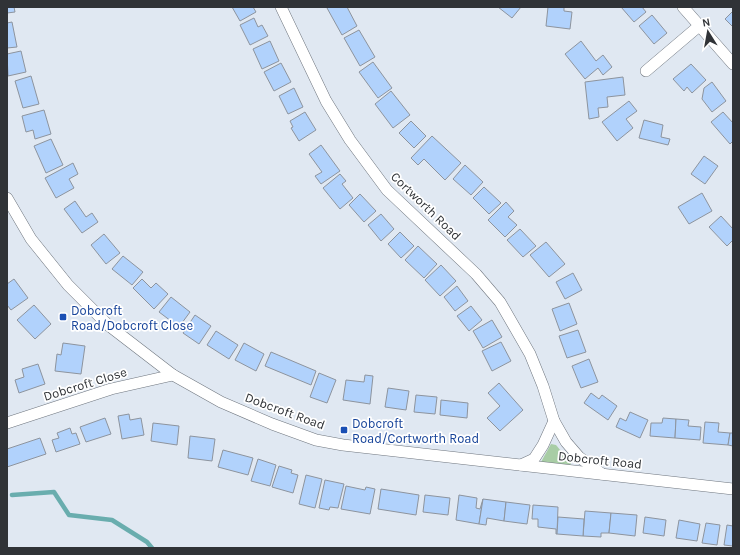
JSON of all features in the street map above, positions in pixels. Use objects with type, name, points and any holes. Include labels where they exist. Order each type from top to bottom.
[{"type":"street","name":"Cortworth Road","points":[[281,7],[326,101],[350,140],[387,190],[476,274],[500,302],[530,354],[543,386],[554,421],[566,442],[579,457],[602,474]]},
{"type":"street","points":[[684,7],[733,64]]},
{"type":"street","points":[[646,71],[699,26]]},
{"type":"street","name":"Dobcroft Road","points":[[7,198],[31,239],[68,285],[108,325],[173,375],[221,402],[272,424],[316,440],[371,448],[733,489]]},
{"type":"street","name":"Dobcroft Close","points":[[7,423],[111,389],[173,375]]},
{"type":"street","points":[[521,465],[534,459],[543,445],[554,421]]},
{"type":"green space","points":[[551,444],[556,445],[571,463],[569,469],[541,462]]},
{"type":"building","points":[[7,7],[14,7],[15,12],[7,13]]},
{"type":"building","points":[[232,7],[253,7],[256,12],[240,21]]},
{"type":"building","points":[[347,7],[357,26],[342,35],[327,8]]},
{"type":"building","points":[[498,7],[521,7],[512,18]]},
{"type":"building","points":[[548,7],[564,7],[564,11],[572,12],[570,29],[546,26]]},
{"type":"building","points":[[621,7],[642,7],[646,12],[634,22]]},
{"type":"building","points":[[733,11],[733,27],[725,19]]},
{"type":"building","points":[[652,15],[667,33],[654,44],[639,26]]},
{"type":"building","points":[[254,18],[258,27],[262,25],[268,36],[250,45],[240,25]]},
{"type":"building","points":[[12,22],[17,47],[7,48],[7,23]]},
{"type":"building","points":[[359,30],[375,57],[360,66],[344,38]]},
{"type":"building","points":[[270,41],[279,61],[262,69],[253,49]]},
{"type":"building","points":[[581,41],[596,61],[603,55],[612,67],[603,75],[598,68],[585,79],[565,54]]},
{"type":"building","points":[[21,51],[26,72],[8,76],[7,54]]},
{"type":"building","points":[[373,62],[392,88],[378,98],[359,72]]},
{"type":"building","points":[[281,63],[291,82],[274,91],[264,72]]},
{"type":"building","points":[[691,64],[706,80],[692,93],[687,87],[684,91],[673,79]]},
{"type":"building","points":[[31,76],[39,104],[23,108],[15,81]]},
{"type":"building","points":[[623,77],[625,95],[607,97],[608,107],[598,108],[599,117],[589,119],[585,82]]},
{"type":"building","points":[[712,82],[726,101],[712,112],[702,99],[704,88]]},
{"type":"building","points":[[294,88],[303,107],[288,114],[279,96]]},
{"type":"building","points":[[391,91],[410,115],[393,128],[375,104]]},
{"type":"building","points":[[629,101],[637,111],[626,119],[633,128],[617,141],[602,122]]},
{"type":"building","points":[[44,110],[51,134],[35,139],[33,130],[26,132],[22,116]]},
{"type":"building","points":[[305,112],[316,130],[299,141],[291,128],[293,127],[290,121]]},
{"type":"building","points":[[723,112],[733,123],[733,141],[730,144],[711,122]]},
{"type":"building","points":[[644,120],[663,125],[661,137],[670,139],[668,145],[639,138]]},
{"type":"building","points":[[411,121],[426,136],[414,148],[399,133]]},
{"type":"building","points":[[432,136],[461,163],[445,180],[424,159],[418,165],[411,158]]},
{"type":"building","points":[[51,139],[63,165],[46,173],[34,146]]},
{"type":"building","points":[[321,145],[340,171],[321,184],[315,176],[322,172],[309,154]]},
{"type":"building","points":[[704,156],[718,166],[705,184],[691,174]]},
{"type":"building","points":[[73,163],[78,174],[69,179],[74,188],[56,198],[45,178]]},
{"type":"building","points":[[465,165],[483,182],[471,195],[453,179]]},
{"type":"building","points":[[340,174],[346,181],[342,184],[353,198],[340,209],[323,188]]},
{"type":"building","points":[[484,187],[501,203],[489,214],[473,198]]},
{"type":"building","points":[[702,193],[712,211],[689,224],[678,207]]},
{"type":"building","points":[[360,194],[376,211],[364,222],[349,205]]},
{"type":"building","points":[[75,201],[86,217],[92,213],[98,222],[82,233],[64,209]]},
{"type":"building","points":[[506,202],[514,211],[508,217],[517,225],[505,237],[488,220]]},
{"type":"building","points":[[381,214],[394,229],[381,241],[368,225]]},
{"type":"building","points":[[721,216],[733,229],[733,240],[727,246],[709,227]]},
{"type":"building","points":[[520,229],[536,246],[523,257],[507,240]]},
{"type":"building","points":[[400,232],[414,246],[401,258],[388,244]]},
{"type":"building","points":[[104,234],[120,253],[106,264],[91,245]]},
{"type":"building","points":[[546,242],[565,264],[549,277],[530,255]]},
{"type":"building","points":[[418,246],[437,264],[424,278],[405,260]]},
{"type":"building","points":[[123,256],[143,272],[132,285],[112,269]]},
{"type":"building","points":[[441,265],[456,281],[440,296],[425,280]]},
{"type":"building","points":[[573,273],[582,290],[565,299],[556,282]]},
{"type":"building","points":[[14,279],[28,298],[11,310],[7,305],[7,284]]},
{"type":"building","points":[[142,279],[151,288],[156,283],[168,294],[154,309],[133,288]]},
{"type":"building","points":[[457,286],[468,301],[455,311],[444,297]]},
{"type":"building","points":[[171,297],[190,312],[179,327],[159,312]]},
{"type":"building","points":[[569,303],[577,324],[560,331],[552,309]]},
{"type":"building","points":[[34,305],[51,324],[35,339],[17,320]]},
{"type":"building","points":[[471,306],[482,320],[469,331],[457,316]]},
{"type":"building","points":[[195,315],[211,326],[199,344],[183,333]]},
{"type":"building","points":[[492,320],[502,337],[483,348],[473,331]]},
{"type":"building","points":[[578,330],[586,352],[567,358],[559,336]]},
{"type":"building","points":[[216,331],[238,345],[229,359],[207,345]]},
{"type":"building","points":[[501,342],[511,361],[492,371],[482,351]]},
{"type":"building","points":[[63,343],[85,346],[81,374],[55,371],[57,354],[61,355]]},
{"type":"building","points":[[244,343],[264,354],[256,371],[235,360]]},
{"type":"building","points":[[271,352],[316,371],[311,385],[265,366]]},
{"type":"building","points":[[589,359],[598,382],[581,388],[572,366]]},
{"type":"building","points":[[38,364],[45,384],[19,393],[15,380],[24,377],[22,369]]},
{"type":"building","points":[[319,373],[336,380],[327,403],[310,397]]},
{"type":"building","points":[[365,375],[373,376],[370,404],[343,400],[346,380],[364,382]]},
{"type":"building","points":[[499,383],[523,410],[500,431],[487,418],[500,406],[488,393]]},
{"type":"building","points":[[388,388],[409,391],[406,410],[385,407]]},
{"type":"building","points":[[591,393],[599,399],[602,395],[617,406],[608,420],[584,403]]},
{"type":"building","points":[[416,395],[437,397],[435,414],[414,412]]},
{"type":"building","points":[[441,400],[468,403],[467,418],[440,415]]},
{"type":"building","points":[[630,412],[648,420],[640,438],[616,427],[620,418],[626,421]]},
{"type":"building","points":[[129,414],[130,420],[141,418],[144,435],[122,439],[118,416]]},
{"type":"building","points":[[105,418],[111,434],[86,442],[80,427]]},
{"type":"building","points":[[663,418],[676,419],[675,438],[650,436],[651,423],[662,423]]},
{"type":"building","points":[[676,419],[689,420],[688,426],[701,427],[700,440],[675,438]]},
{"type":"building","points":[[705,422],[719,423],[718,432],[730,433],[728,445],[703,443]]},
{"type":"building","points":[[153,423],[179,426],[177,445],[151,441]]},
{"type":"building","points":[[70,428],[72,434],[76,433],[80,444],[56,452],[52,440],[59,438],[57,433]]},
{"type":"building","points":[[730,433],[733,433],[733,446],[728,445]]},
{"type":"building","points":[[190,436],[215,439],[212,461],[188,458]]},
{"type":"building","points":[[40,438],[46,454],[7,467],[7,449]]},
{"type":"building","points":[[223,450],[253,458],[248,475],[218,467]]},
{"type":"building","points":[[258,459],[276,465],[270,486],[251,481]]},
{"type":"building","points":[[279,466],[292,470],[291,473],[298,475],[293,493],[272,487]]},
{"type":"building","points":[[306,475],[322,479],[315,508],[299,504]]},
{"type":"building","points":[[325,480],[344,484],[338,508],[330,507],[329,510],[319,508]]},
{"type":"building","points":[[346,486],[365,490],[366,487],[375,489],[370,514],[341,509]]},
{"type":"building","points":[[381,489],[419,495],[416,515],[378,509]]},
{"type":"building","points":[[425,495],[450,498],[448,515],[423,512]]},
{"type":"building","points":[[459,495],[477,498],[476,508],[480,509],[483,499],[479,524],[456,520]]},
{"type":"building","points":[[483,499],[506,502],[504,521],[487,518],[486,525],[479,524]]},
{"type":"building","points":[[506,502],[530,505],[527,524],[504,521]]},
{"type":"building","points":[[533,505],[558,507],[557,534],[556,529],[538,527],[538,519],[532,519]]},
{"type":"building","points":[[585,511],[611,513],[609,533],[601,533],[601,537],[583,536]]},
{"type":"building","points":[[611,513],[637,515],[635,536],[609,533]]},
{"type":"building","points":[[558,517],[584,519],[583,536],[557,534]]},
{"type":"building","points":[[645,517],[666,520],[664,536],[643,533]]},
{"type":"building","points":[[679,520],[700,524],[697,541],[676,538]]},
{"type":"building","points":[[706,523],[720,525],[717,545],[702,543]]},
{"type":"building","points":[[727,525],[733,526],[733,546],[724,545]]},
{"type":"waterway","points":[[12,495],[54,492],[69,515],[112,520],[147,542],[152,548]]},
{"type":"place","name":"Dobcroft Road/Dobcroft Close","points":[[63,317]]},
{"type":"place","name":"Dobcroft Road/Cortworth Road","points":[[344,430]]}]
